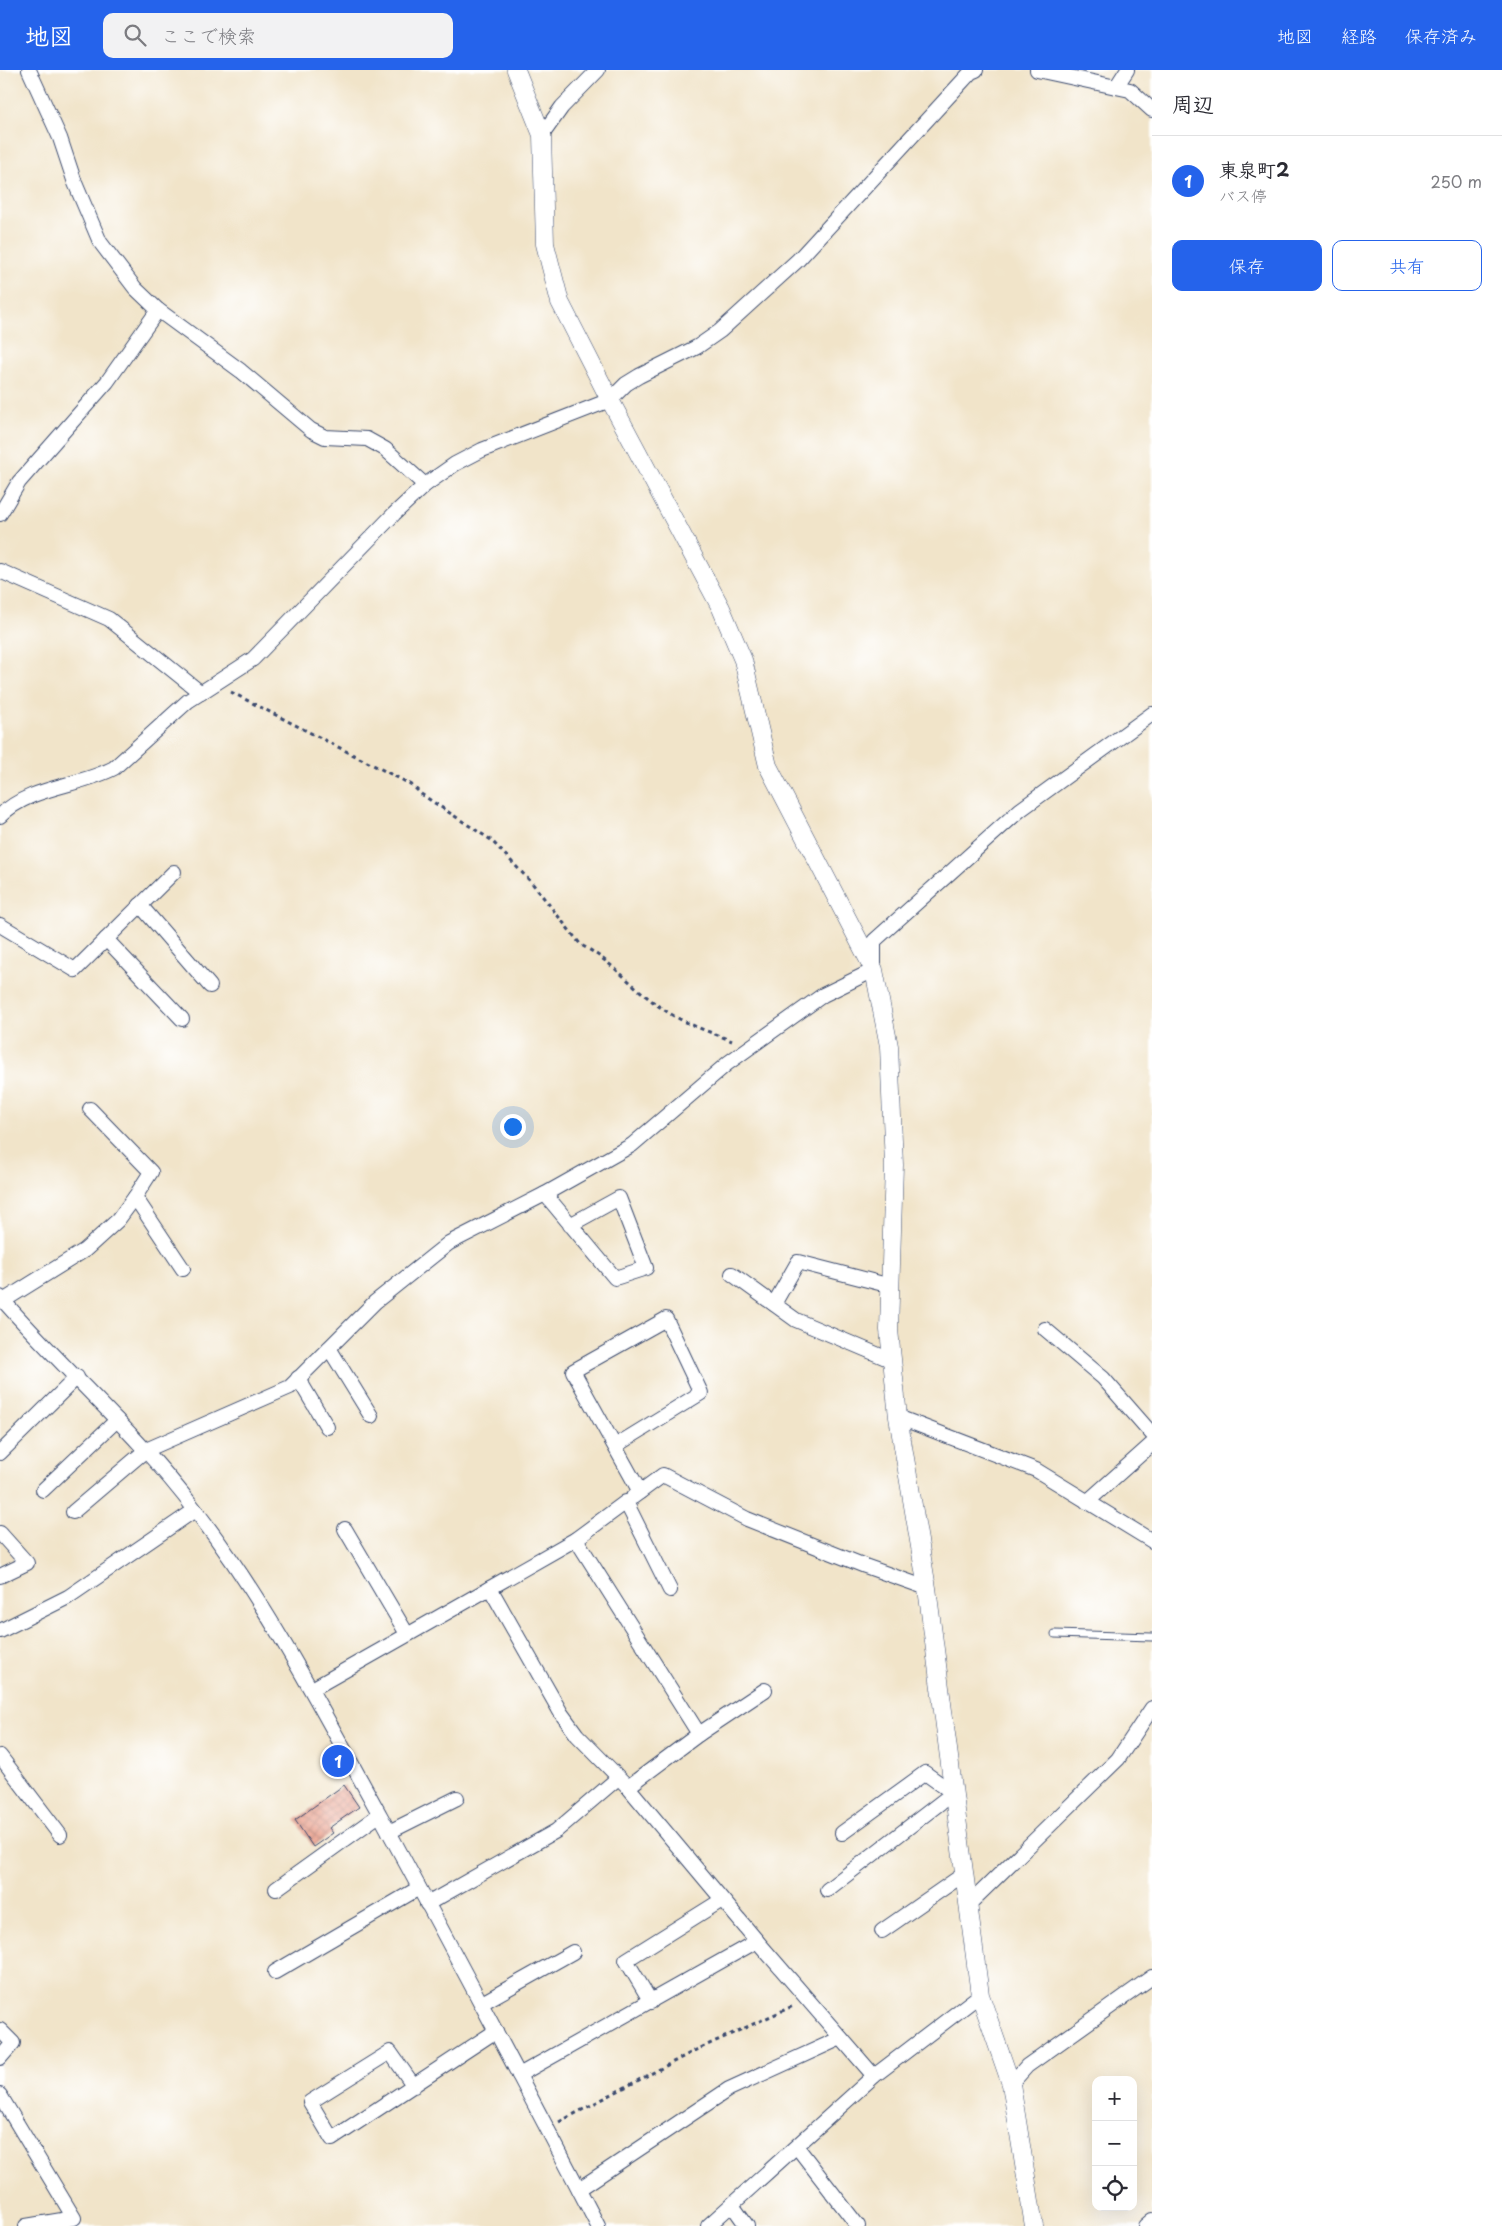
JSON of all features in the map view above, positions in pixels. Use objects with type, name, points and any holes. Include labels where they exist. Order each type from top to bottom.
[{"type":"street","points":[[29,70],[60,138],[75,184],[100,242],[135,288],[158,310],[241,371],[311,430],[325,437],[367,440],[385,449],[425,485]]},
{"type":"street","points":[[516,70],[542,135],[545,244],[560,302],[721,608],[743,660],[768,766],[874,970]]},
{"type":"street","points":[[542,135],[562,107],[598,70]]},
{"type":"street","points":[[0,816],[9,807],[39,793],[100,776],[114,768],[188,701],[253,659],[394,514],[425,485],[455,464],[482,450],[610,400],[626,384],[697,347],[720,331],[798,260],[971,72],[976,70]]},
{"type":"street","points":[[1037,70],[1130,90],[1152,110]]},
{"type":"street","points":[[1116,87],[1127,70]]},
{"type":"street","points":[[0,514],[19,482],[107,382],[158,310]]},
{"type":"street","points":[[0,572],[109,619],[201,693]]},
{"type":"street","points":[[1034,2226],[1011,2084],[980,1995],[927,1588],[898,1417],[889,1330],[894,1165],[889,1046],[874,970],[874,941],[1020,810],[1152,714]]},
{"type":"street","points":[[0,925],[75,970],[174,872]]},
{"type":"street","points":[[140,905],[210,986]]},
{"type":"street","points":[[106,939],[182,1019]]},
{"type":"street","points":[[73,1512],[146,1450],[290,1387],[375,1302],[449,1243],[545,1194],[632,1145],[728,1063],[823,994],[874,970]]},
{"type":"street","points":[[90,1109],[151,1172],[118,1220],[85,1250],[2,1299],[146,1450],[196,1510],[264,1609],[312,1689],[482,2003],[598,2226]]},
{"type":"street","points":[[545,1194],[570,1225],[616,1278],[646,1268],[619,1198],[570,1225]]},
{"type":"street","points":[[135,1197],[183,1269]]},
{"type":"street","points":[[774,1304],[798,1262],[891,1286]]},
{"type":"street","points":[[732,1274],[796,1320],[892,1361]]},
{"type":"street","points":[[615,1446],[701,1393],[666,1319],[574,1371],[640,1492]]},
{"type":"street","points":[[1045,1328],[1103,1378],[1152,1434]]},
{"type":"street","points":[[329,1348],[371,1416]]},
{"type":"street","points":[[0,1453],[77,1377]]},
{"type":"street","points":[[298,1378],[327,1427]]},
{"type":"street","points":[[898,1417],[1036,1470],[1152,1541]]},
{"type":"street","points":[[43,1490],[117,1420]]},
{"type":"street","points":[[1087,1502],[1152,1444]]},
{"type":"street","points":[[312,1689],[576,1540],[663,1475],[747,1519],[865,1566],[927,1588]]},
{"type":"street","points":[[626,1502],[670,1590]]},
{"type":"street","points":[[0,1631],[68,1597],[196,1510]]},
{"type":"street","points":[[345,1529],[407,1634]]},
{"type":"street","points":[[0,1533],[26,1563],[0,1576]]},
{"type":"street","points":[[576,1540],[698,1734]]},
{"type":"street","points":[[490,1588],[561,1713],[577,1735],[623,1783],[874,2076]]},
{"type":"street","points":[[428,1904],[556,1831],[623,1783],[765,1690]]},
{"type":"street","points":[[968,1905],[1118,1759],[1151,1713]]},
{"type":"street","points":[[0,1756],[60,1834]]},
{"type":"street","points":[[842,1833],[925,1773],[954,1793]]},
{"type":"street","points":[[827,1890],[954,1793]]},
{"type":"street","points":[[389,1832],[457,1798]]},
{"type":"street","points":[[276,1889],[379,1814]]},
{"type":"street","points":[[882,1931],[964,1874]]},
{"type":"street","points":[[275,1972],[419,1888]]},
{"type":"street","points":[[651,2002],[626,1960],[722,1900]]},
{"type":"street","points":[[519,2076],[757,1941]]},
{"type":"street","points":[[482,2003],[573,1952]]},
{"type":"street","points":[[1011,2084],[1027,2066],[1152,1977]]},
{"type":"street","points":[[708,2226],[874,2076],[980,1995]]},
{"type":"street","points":[[0,2030],[13,2043],[0,2058]]},
{"type":"street","points":[[414,2086],[390,2052],[310,2102],[332,2139],[414,2086],[496,2031]]},
{"type":"street","points":[[579,2189],[729,2089],[841,2038]]},
{"type":"street","points":[[0,2096],[74,2218],[26,2226]]},
{"type":"street","points":[[797,2147],[858,2226]]},
{"type":"street","points":[[732,2205],[747,2226]]},
{"type":"street","points":[[1145,2226],[1152,2220]]},
{"type":"lane","points":[[1055,1634],[1152,1637]]},
{"type":"path","points":[[215,684],[412,786],[421,794],[443,806],[491,840],[532,883],[582,945],[592,950],[631,984],[670,1013],[748,1049]]},
{"type":"path","points":[[546,2128],[696,2050],[807,2000]]},
{"type":"building","points":[[344,1785],[359,1807],[329,1828],[333,1833],[313,1847],[295,1820]]},
{"type":"place","name":"東泉町2","points":[[338,1761]]}]
